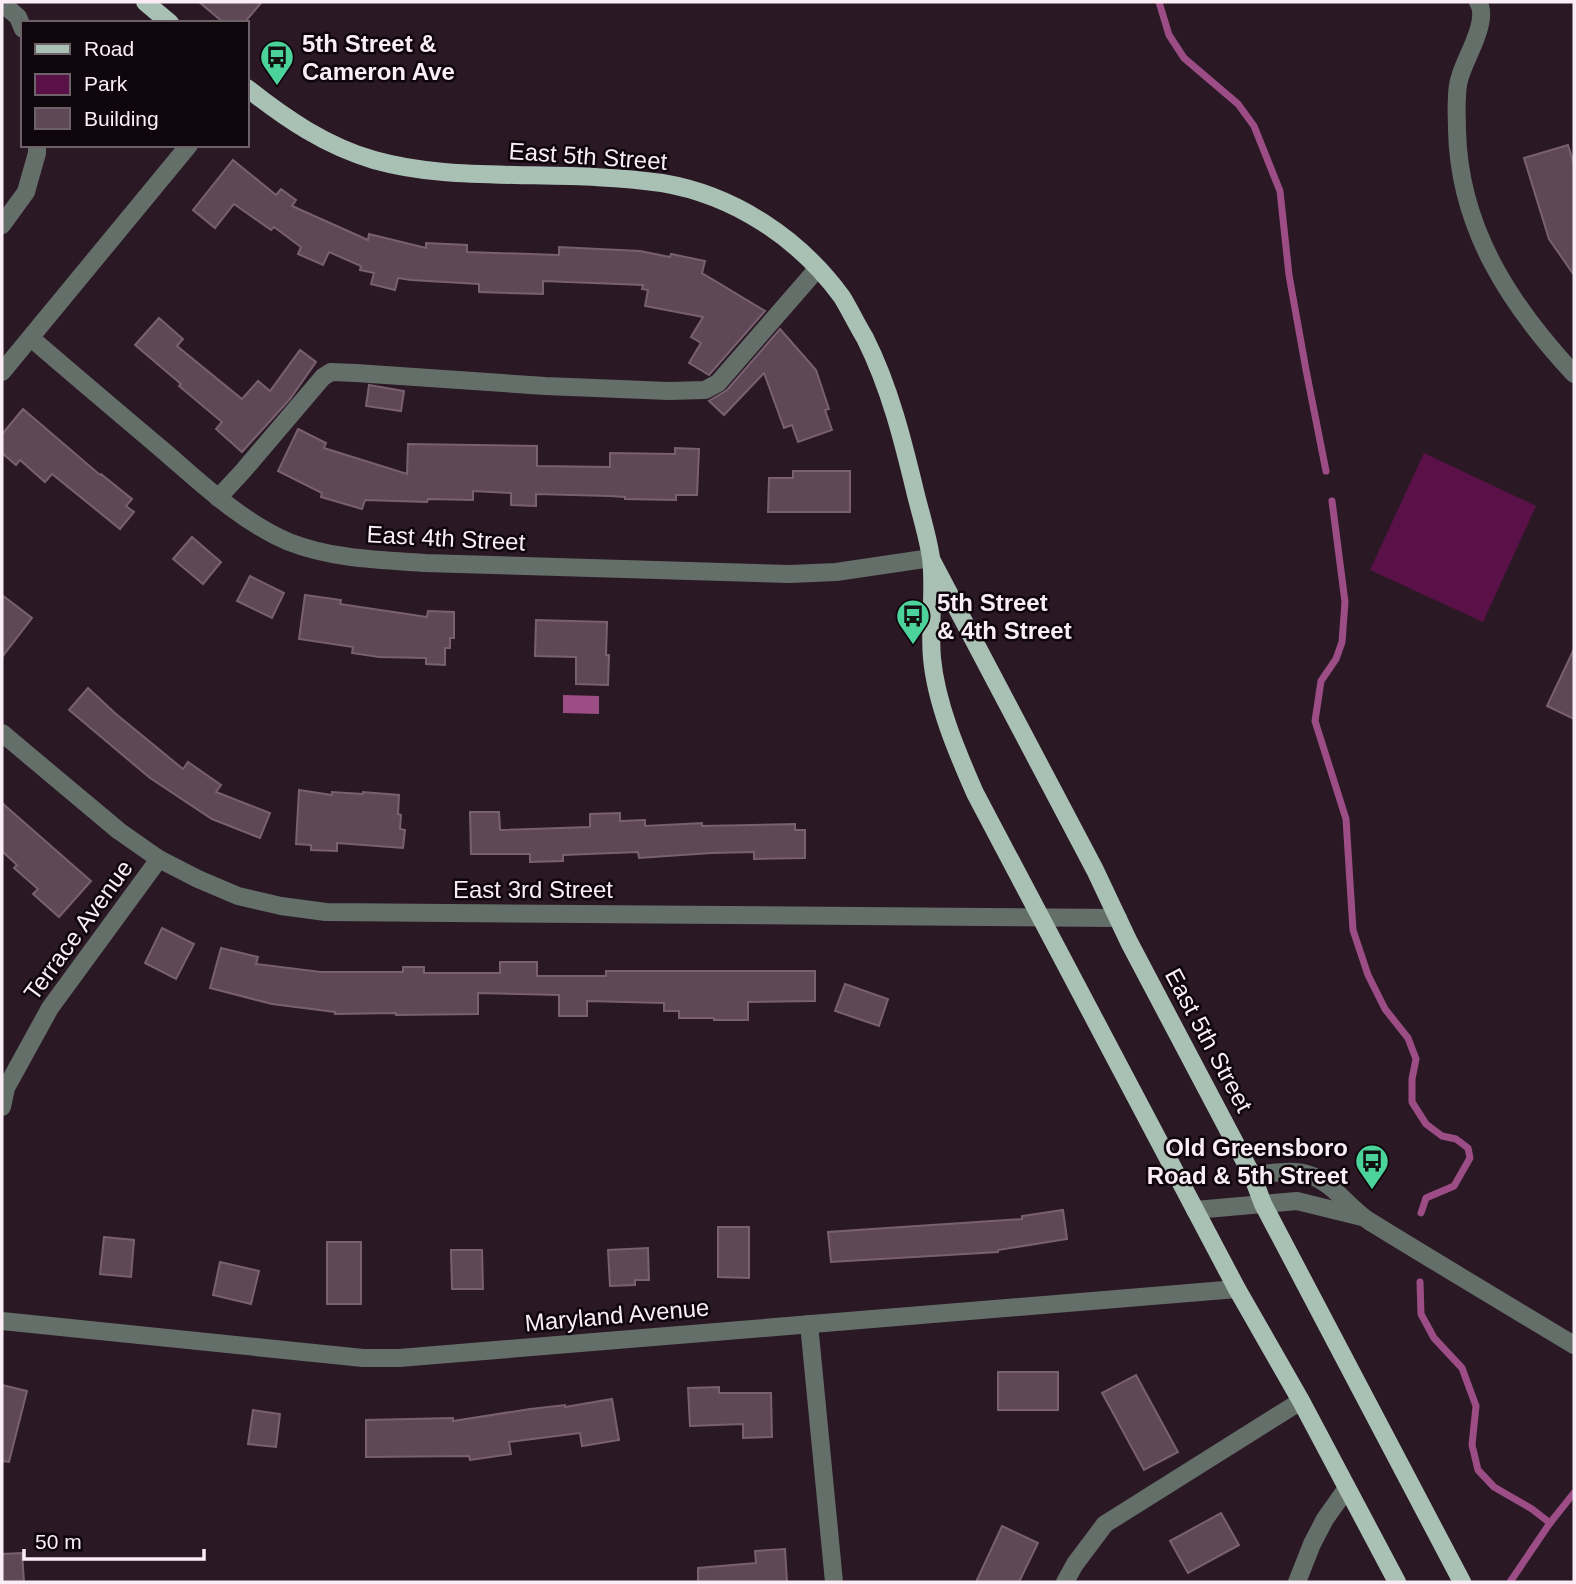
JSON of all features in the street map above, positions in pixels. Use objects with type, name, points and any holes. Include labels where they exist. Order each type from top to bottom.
[{"type":"main road","points":[[148,3],[168,21]]},
{"type":"main road","name":"East 5th Street","points":[[248,89],[318,138],[345,151],[376,160],[457,173],[631,179],[698,192],[733,205],[764,223],[794,245],[843,298],[886,385],[901,432],[931,558],[932,660],[948,728],[961,761],[975,793],[1195,1210],[1301,1401],[1396,1582]]},
{"type":"main road","name":"East 5th Street","points":[[931,558],[1252,1175],[1263,1204],[1462,1582]]},
{"type":"street","points":[[1478,2],[1482,14],[1459,78],[1456,100],[1457,144],[1463,187],[1472,219],[1490,259],[1545,342],[1574,374]]},
{"type":"street","points":[[2,3],[18,17],[21,24]]},
{"type":"street","points":[[2,225],[26,191],[37,147]]},
{"type":"street","points":[[2,372],[187,147]]},
{"type":"street","points":[[218,498],[323,377],[331,372],[545,386],[705,390],[718,383],[818,268]]},
{"type":"street","name":"East 4th Street","points":[[31,338],[218,498],[254,524],[289,542],[327,553],[366,559],[790,574],[836,572],[931,558]]},
{"type":"street","name":"East 3rd Street","points":[[2,733],[119,831],[159,859],[238,896],[281,906],[327,912],[1118,918]]},
{"type":"street","name":"Terrace Avenue","points":[[2,1107],[6,1088],[50,1008],[159,859]]},
{"type":"street","points":[[1252,1175],[1296,1172],[1311,1175],[1329,1185],[1365,1218],[1574,1345]]},
{"type":"street","points":[[1195,1210],[1297,1201],[1365,1218]]},
{"type":"street","name":"Maryland Avenue","points":[[2,1321],[363,1358],[399,1358],[1237,1289]]},
{"type":"street","points":[[809,1324],[834,1582]]},
{"type":"street","points":[[1065,1582],[1105,1524],[1301,1401]]},
{"type":"street","points":[[1297,1582],[1320,1528],[1347,1488]]},
{"type":"green space","points":[[1424,453],[1536,506],[1483,622],[1370,570]]},
{"type":"shaded area","points":[[563,695],[599,696],[599,714],[563,713]]},
{"type":"building","points":[[199,2],[262,2],[246,21],[222,21]]},
{"type":"building","points":[[1568,145],[1574,164],[1574,275],[1549,239],[1524,158]]},
{"type":"building","points":[[233,160],[276,195],[281,189],[296,200],[292,206],[368,240],[369,234],[426,248],[426,243],[467,245],[467,252],[559,255],[559,247],[640,251],[670,257],[671,254],[705,261],[702,273],[765,311],[709,375],[689,363],[701,343],[691,337],[703,317],[645,306],[648,290],[642,289],[643,285],[543,281],[543,294],[479,292],[479,284],[398,278],[395,290],[371,284],[374,273],[360,270],[361,266],[329,252],[323,265],[298,254],[301,247],[274,227],[271,230],[234,204],[215,228],[193,210]]},
{"type":"building","points":[[159,318],[183,339],[177,346],[242,399],[258,381],[270,391],[300,350],[316,362],[290,399],[242,452],[216,429],[222,422],[135,345]]},
{"type":"building","points":[[780,329],[816,370],[829,409],[825,410],[832,430],[798,442],[792,425],[784,428],[764,373],[724,415],[709,401],[727,390]]},
{"type":"building","points":[[369,385],[404,391],[401,411],[366,406]]},
{"type":"building","points":[[23,409],[132,499],[126,506],[134,512],[120,529],[52,474],[45,482],[20,460],[16,465],[2,453],[2,434]]},
{"type":"building","points":[[298,429],[326,443],[324,448],[407,474],[408,444],[537,446],[537,466],[610,467],[610,453],[675,454],[675,448],[699,449],[697,495],[676,495],[676,500],[536,494],[536,506],[511,505],[511,493],[473,491],[473,500],[365,500],[362,509],[321,497],[322,493],[278,471]]},
{"type":"building","points":[[793,471],[850,471],[850,512],[768,512],[769,478],[793,478]]},
{"type":"building","points":[[192,537],[221,562],[203,584],[173,559]]},
{"type":"building","points":[[250,576],[284,593],[272,618],[237,601]]},
{"type":"building","points":[[2,595],[32,618],[2,657]]},
{"type":"building","points":[[305,595],[341,600],[340,604],[427,617],[428,611],[454,612],[454,638],[450,638],[450,648],[445,648],[445,665],[426,664],[426,658],[379,657],[352,653],[353,647],[299,639]]},
{"type":"building","points":[[536,620],[607,622],[608,685],[576,684],[576,657],[535,656]]},
{"type":"building","points":[[1574,649],[1574,719],[1547,706]]},
{"type":"building","points":[[88,688],[183,769],[188,762],[221,785],[216,792],[270,813],[260,838],[212,819],[150,778],[69,710]]},
{"type":"building","points":[[299,790],[332,795],[332,792],[363,792],[399,795],[400,829],[405,830],[403,848],[337,843],[337,851],[311,850],[311,845],[296,844]]},
{"type":"building","points":[[2,803],[91,881],[59,917],[33,894],[38,889],[14,868],[17,865],[2,851]]},
{"type":"building","points":[[470,812],[499,812],[500,830],[590,827],[590,814],[620,813],[620,821],[645,820],[645,826],[702,823],[702,826],[795,824],[795,830],[805,830],[805,858],[754,859],[754,852],[639,858],[638,852],[563,855],[563,861],[530,862],[530,854],[471,854]]},
{"type":"building","points":[[162,928],[194,944],[176,979],[145,963]]},
{"type":"building","points":[[221,948],[258,957],[256,964],[321,972],[403,972],[403,967],[424,967],[424,973],[500,973],[500,962],[537,962],[537,976],[606,976],[606,971],[815,971],[815,1001],[748,1002],[748,1020],[679,1018],[679,1011],[664,1011],[664,1003],[587,1001],[587,1016],[559,1016],[559,995],[478,993],[478,1014],[335,1014],[272,1004],[210,988]]},
{"type":"building","points":[[845,984],[888,999],[879,1026],[835,1011]]},
{"type":"building","points":[[1063,1210],[1067,1239],[998,1252],[831,1262],[828,1232],[1022,1219],[1022,1216]]},
{"type":"building","points":[[718,1227],[749,1227],[749,1278],[718,1277]]},
{"type":"building","points":[[104,1237],[134,1240],[131,1277],[100,1274]]},
{"type":"building","points":[[327,1242],[361,1242],[361,1304],[327,1304]]},
{"type":"building","points":[[648,1248],[649,1280],[635,1280],[635,1285],[610,1286],[608,1250]]},
{"type":"building","points":[[451,1250],[482,1250],[483,1289],[452,1289]]},
{"type":"building","points":[[220,1262],[259,1271],[251,1304],[213,1295]]},
{"type":"building","points":[[998,1372],[1058,1372],[1058,1410],[998,1410]]},
{"type":"building","points":[[1136,1375],[1178,1452],[1144,1470],[1102,1393]]},
{"type":"building","points":[[2,1385],[27,1391],[9,1462],[2,1461]]},
{"type":"building","points":[[719,1387],[719,1393],[771,1393],[772,1437],[743,1438],[743,1424],[690,1426],[688,1388]]},
{"type":"building","points":[[612,1399],[619,1440],[582,1446],[580,1433],[509,1442],[511,1454],[470,1460],[469,1456],[366,1457],[366,1420],[453,1418],[453,1421]]},
{"type":"building","points":[[253,1410],[280,1414],[276,1447],[248,1444]]},
{"type":"building","points":[[1221,1513],[1239,1545],[1188,1573],[1170,1541]]},
{"type":"building","points":[[1002,1526],[1038,1543],[1019,1582],[976,1582]]},
{"type":"building","points":[[785,1549],[787,1582],[698,1582],[698,1568],[756,1563],[755,1551]]},
{"type":"building","points":[[22,1553],[24,1582],[2,1582],[2,1554]]},
{"type":"waterway","points":[[1159,2],[1169,35],[1184,58],[1238,104],[1254,126],[1280,191],[1289,275],[1326,471]]},
{"type":"waterway","points":[[1332,501],[1345,602],[1342,642],[1336,659],[1321,681],[1315,721],[1346,819],[1353,930],[1368,975],[1385,1009],[1408,1038],[1416,1059],[1412,1079],[1412,1102],[1426,1124],[1442,1136],[1456,1139],[1468,1148],[1470,1158],[1454,1186],[1426,1198],[1421,1213]]},
{"type":"waterway","points":[[1420,1282],[1421,1314],[1434,1338],[1462,1368],[1476,1406],[1472,1445],[1478,1470],[1494,1487],[1550,1523]]},
{"type":"waterway","points":[[1510,1582],[1574,1493]]},
{"type":"place","name":"5th Street & Cameron Ave","points":[[277,87]]},
{"type":"place","name":"5th Street & 4th Street","points":[[913,646]]},
{"type":"place","name":"Old Greensboro Road & 5th Street","points":[[1372,1191]]}]
